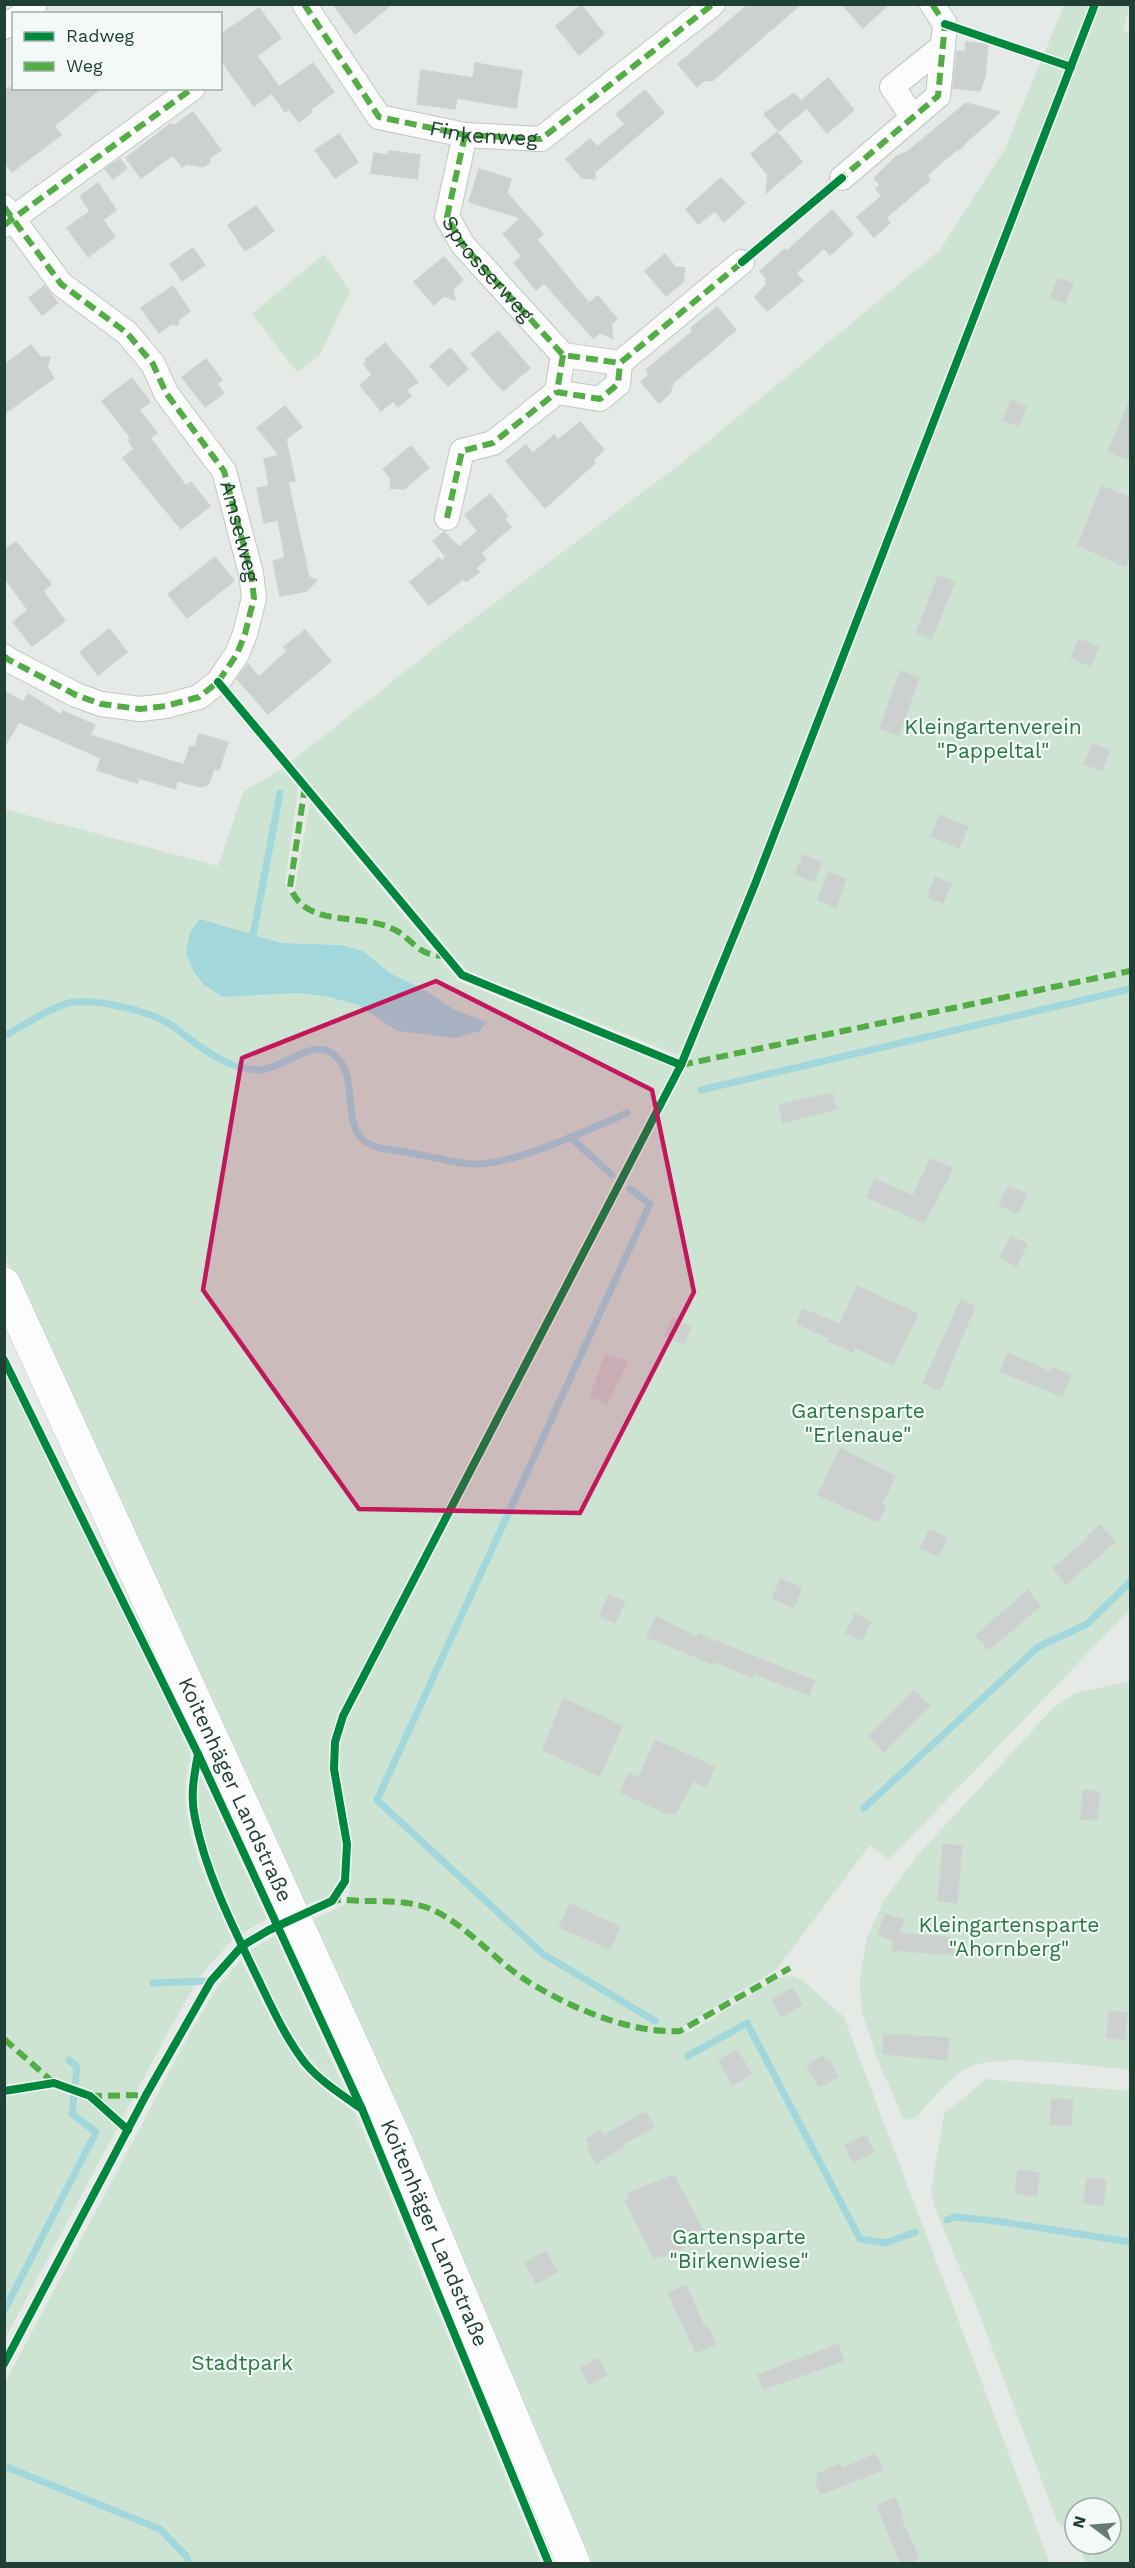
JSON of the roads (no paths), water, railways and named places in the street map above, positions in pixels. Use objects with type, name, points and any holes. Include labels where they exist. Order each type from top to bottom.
[{"type":"main road","name":"Koitenhäger Landstraße","points":[[4,1284],[391,2130],[574,2564]]},
{"type":"street","name":"Finkenweg","points":[[304,4],[379,117],[465,135],[542,139],[713,4]]},
{"type":"street","points":[[842,178],[938,96],[945,24],[932,4]]},
{"type":"street","points":[[913,117],[892,87],[943,45]]},
{"type":"street","name":"Amselweg","points":[[4,656],[76,694],[101,704],[140,709],[166,706],[199,697],[218,682],[237,654],[245,634],[255,598],[251,573],[224,471],[166,393],[153,364],[127,333],[61,284],[7,217],[190,90]]},
{"type":"street","name":"Sprosserweg","points":[[465,135],[447,217],[463,245],[562,355]]},
{"type":"street","points":[[557,392],[600,399],[618,384],[620,363],[742,262]]},
{"type":"street","points":[[447,518],[462,451],[493,442],[557,392],[562,355],[620,363]]},
{"type":"water","points":[[200,919],[281,943],[341,945],[363,951],[390,973],[428,992],[455,1010],[487,1022],[480,1031],[455,1038],[397,1031],[358,1005],[329,997],[299,993],[223,997],[204,985],[194,972],[186,953],[190,932]]},
{"type":"waterway","points":[[253,936],[280,793]]},
{"type":"waterway","points":[[701,1090],[1130,989]]},
{"type":"waterway","points":[[4,1036],[62,1005],[93,1002],[123,1007],[165,1021],[212,1055],[245,1069],[266,1069],[304,1053],[322,1049],[330,1052],[339,1060],[345,1070],[352,1119],[356,1130],[367,1143],[472,1164],[489,1163],[529,1153],[627,1113]]},
{"type":"waterway","points":[[570,1137],[612,1175]]},
{"type":"waterway","points":[[630,1189],[650,1204],[377,1800],[543,1954],[655,2021]]},
{"type":"waterway","points":[[864,1808],[1038,1647],[1087,1624],[1130,1582]]},
{"type":"waterway","points":[[153,1983],[204,1981]]},
{"type":"waterway","points":[[688,2056],[747,2023],[860,2239],[886,2243],[915,2232]]},
{"type":"waterway","points":[[4,2311],[96,2132],[72,2114],[77,2067],[69,2060]]},
{"type":"waterway","points":[[947,2220],[955,2217],[996,2221],[1130,2242]]},
{"type":"waterway","points":[[4,2466],[160,2529],[187,2557],[188,2564]]},
{"type":"park label","name":"Kleingartenverein \"Pappeltal\"","points":[[993,739]]},
{"type":"park label","name":"Gartensparte \"Erlenaue\"","points":[[858,1423]]},
{"type":"park label","name":"Kleingartensparte \"Ahornberg\"","points":[[1009,1937]]},
{"type":"park label","name":"Gartensparte \"Birkenwiese\"","points":[[739,2249]]},
{"type":"park label","name":"Stadtpark","points":[[242,2363]]}]
